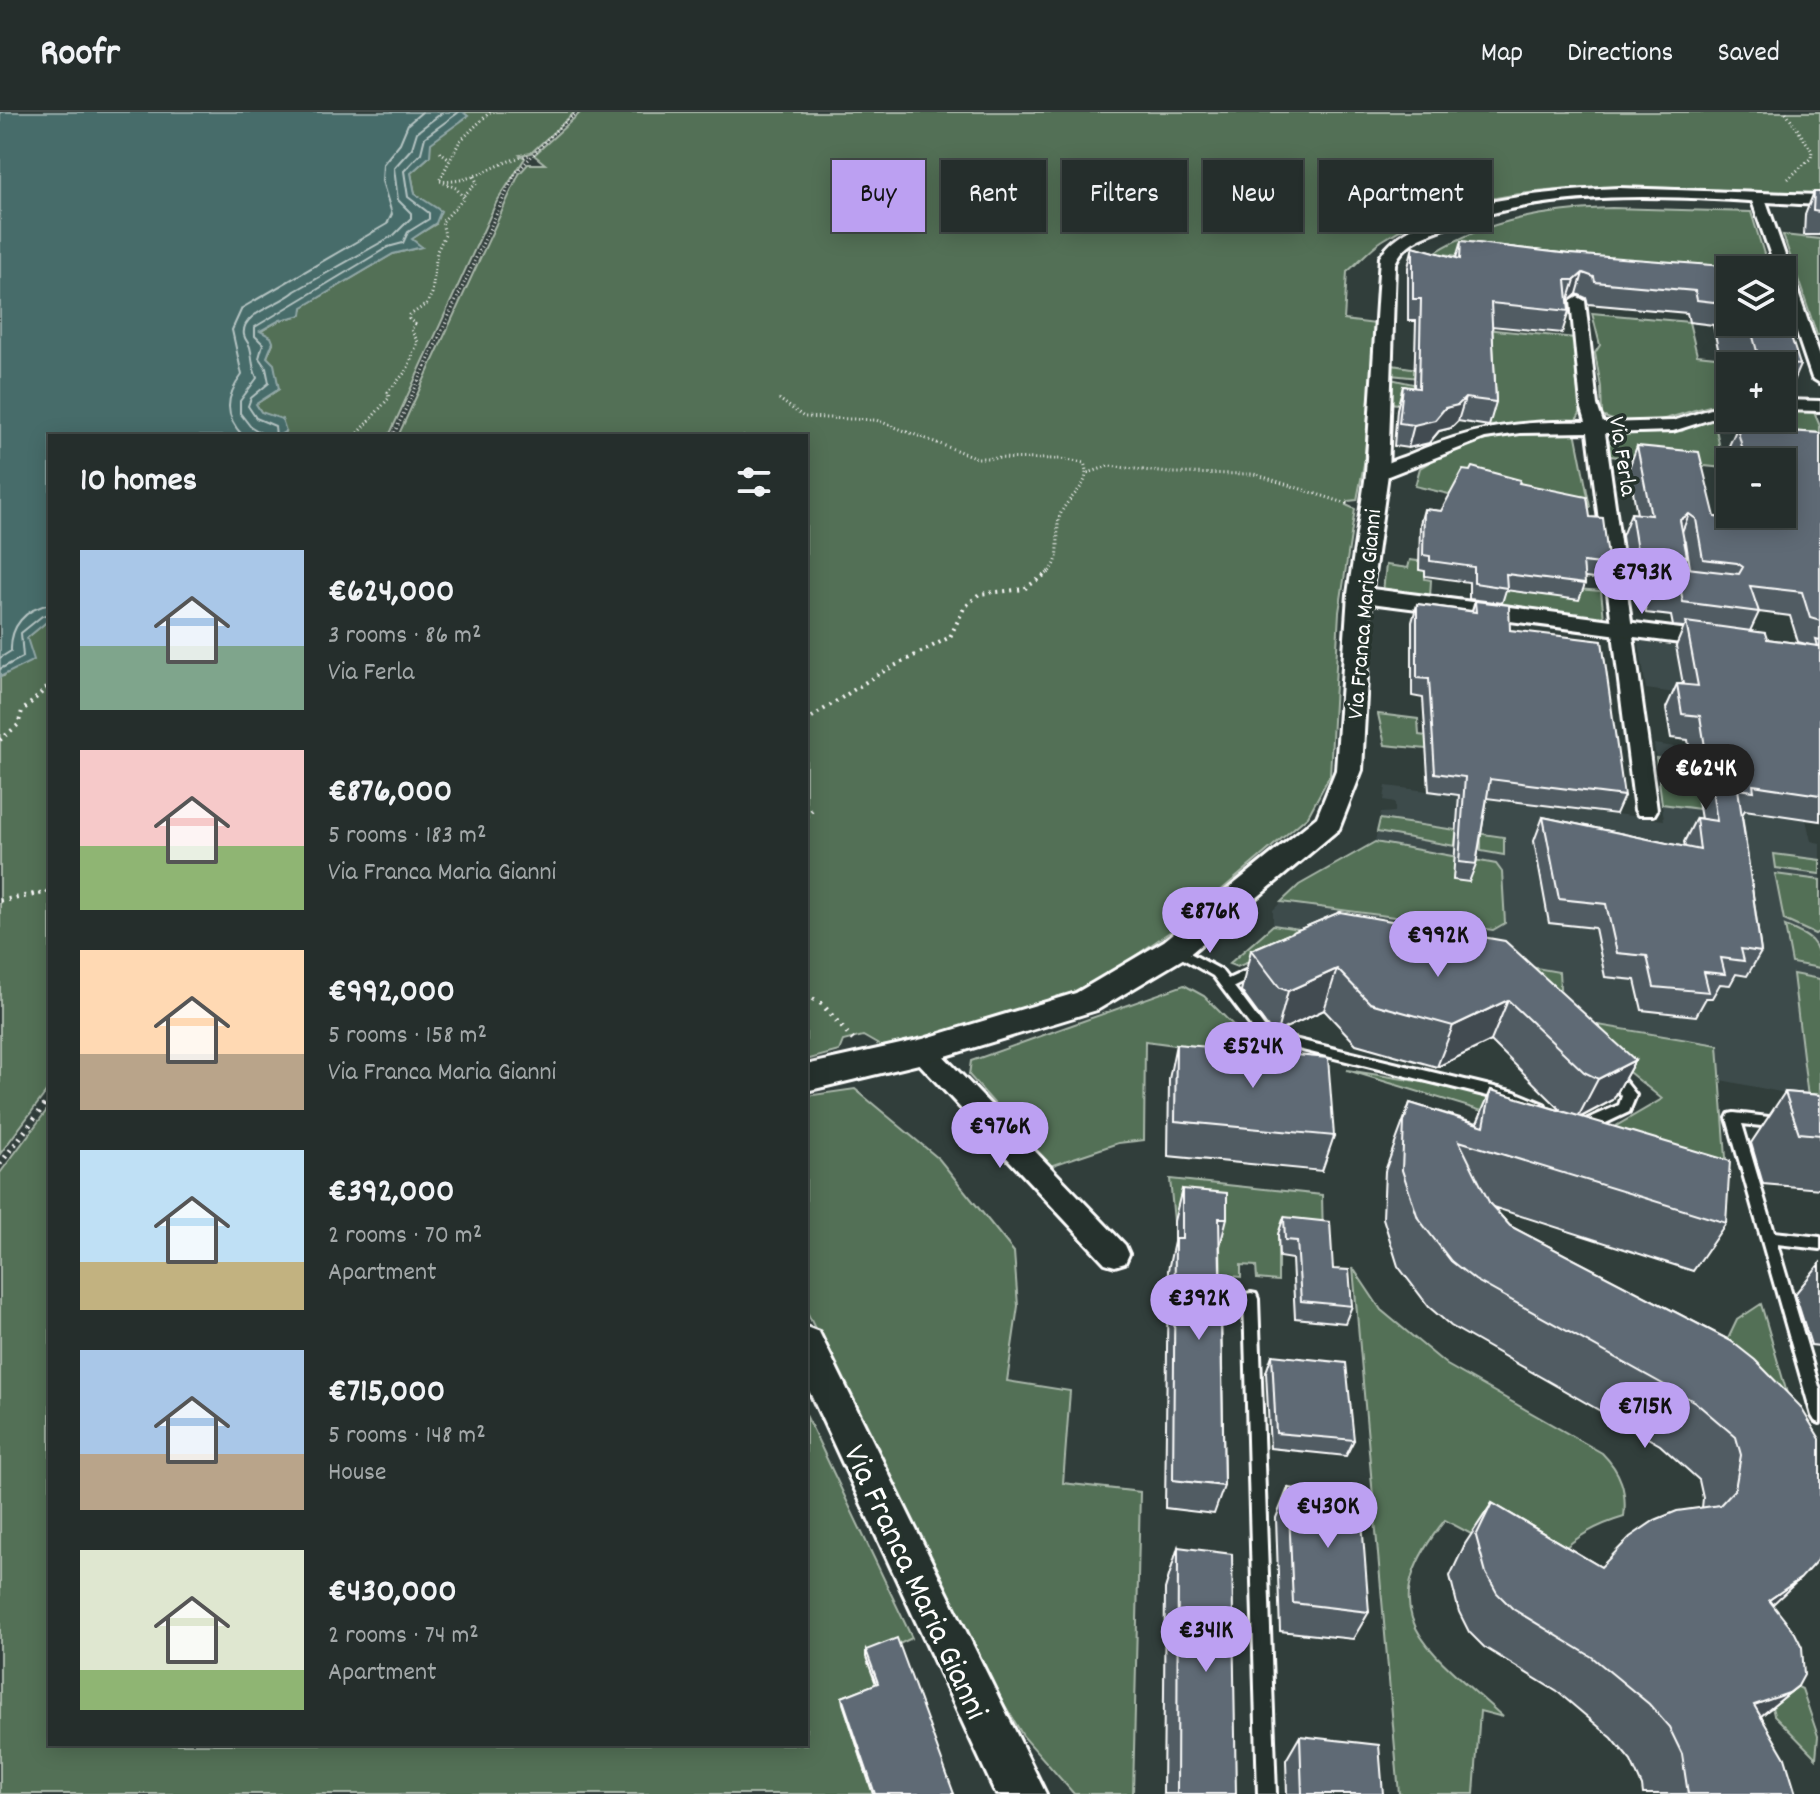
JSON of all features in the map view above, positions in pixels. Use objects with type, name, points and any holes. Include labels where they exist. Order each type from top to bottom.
[{"type":"street","name":"Via Franca Maria Gianni","points":[[808,1078],[923,1051],[1086,1002],[1175,949],[1329,822],[1349,770],[1360,594],[1377,474],[1386,264],[1400,242],[1461,214],[1525,200],[1612,194],[1820,200]]},
{"type":"street","points":[[1758,198],[1820,378]]},
{"type":"street","name":"Via Ferla","points":[[1578,301],[1589,405],[1596,428],[1646,810]]},
{"type":"street","points":[[1796,405],[1820,406]]},
{"type":"street","points":[[1377,474],[1471,436],[1499,430],[1670,427],[1716,411]]},
{"type":"street","points":[[1360,594],[1744,645]]},
{"type":"street","points":[[923,1051],[1115,1254]]},
{"type":"street","name":"Via Franca Maria Gianni","points":[[808,1348],[1016,1787]]},
{"type":"lane","points":[[1615,578],[1671,585]]},
{"type":"lane","points":[[1175,949],[1217,973],[1263,1034],[1270,1038],[1515,1097],[1549,1114]]},
{"type":"lane","points":[[1227,985],[1269,965]]},
{"type":"lane","points":[[1567,1125],[1587,1127],[1624,1108],[1629,1095],[1625,1087],[1595,1060]]},
{"type":"lane","points":[[1791,1124],[1734,1118],[1819,1409]]},
{"type":"lane","points":[[1769,1237],[1820,1243]]},
{"type":"lane","points":[[1251,1299],[1267,1794]]},
{"type":"path","points":[[464,195],[439,181],[440,176],[465,136],[490,112]]},
{"type":"path","points":[[394,434],[515,174],[578,112]]},
{"type":"path","points":[[1780,182],[1805,165],[1812,151],[1786,112]]},
{"type":"path","points":[[440,152],[450,159]]},
{"type":"path","points":[[444,183],[456,183],[509,158],[532,155]]},
{"type":"path","points":[[358,434],[413,363],[418,342],[411,330],[415,324],[409,319],[410,315],[427,304],[432,293],[437,251],[445,235],[442,222],[477,183],[474,176]]},
{"type":"path","points":[[779,399],[800,417],[877,420],[969,455],[992,460],[1063,457],[1084,463],[1088,473],[1086,481],[1060,514],[1059,551],[1052,570],[1024,589],[979,594],[964,608],[950,637],[875,676],[808,720]]},
{"type":"path","points":[[1088,473],[1109,466],[1169,473],[1254,474],[1336,501],[1372,508]]},
{"type":"path","points":[[0,740],[18,725],[22,711],[48,687]]},
{"type":"path","points":[[808,814],[812,810]]},
{"type":"path","points":[[0,901],[48,891]]},
{"type":"path","points":[[808,996],[822,1004],[836,1019],[870,1063]]},
{"type":"path","points":[[0,1164],[48,1101]]},
{"type":"shaded area","points":[[1639,641],[1769,658],[1780,707],[1646,689]]},
{"type":"shaded area","points":[[1654,744],[1793,764],[1811,841],[1820,843],[1820,1100],[1721,1080],[1717,1045],[1562,1018],[1558,972],[1273,925],[1273,910],[1299,885],[1375,841],[1381,813],[1395,812],[1395,802],[1384,800],[1386,786],[1664,820]]},
{"type":"green space","points":[[463,112],[575,112],[531,153],[520,155],[525,158],[496,203],[390,434],[282,434],[286,431],[261,412],[256,404],[279,389],[267,357],[273,343],[260,332],[280,320],[301,315],[303,307],[393,254],[421,247],[411,239],[436,224],[415,194],[411,173],[430,156],[430,143],[467,116]]},
{"type":"green space","points":[[581,112],[1820,112],[1820,195],[1595,188],[1492,199],[1492,160],[1319,160],[1319,232],[1399,232],[1383,240],[1347,272],[1344,320],[1376,324],[1364,464],[1357,500],[1348,501],[1346,505],[1355,509],[1339,612],[1330,775],[1308,816],[1184,922],[1115,970],[1073,992],[1013,1015],[884,1048],[863,1036],[843,1041],[839,1051],[808,1059],[808,434],[399,434],[519,174],[528,164],[545,164],[534,155]]},
{"type":"green space","points":[[1612,208],[1751,212],[1765,256],[1716,256],[1716,273],[1679,282],[1434,253],[1476,232],[1492,232],[1492,226],[1497,224],[1565,211]]},
{"type":"green space","points":[[1783,235],[1820,239],[1820,335],[1817,335],[1796,273],[1796,256],[1790,256]]},
{"type":"green space","points":[[1592,313],[1689,322],[1697,355],[1716,357],[1716,404],[1650,422],[1619,422],[1602,416],[1595,353],[1600,345]]},
{"type":"green space","points":[[1485,329],[1575,338],[1576,378],[1581,407],[1575,421],[1489,426],[1488,414],[1390,403],[1391,379],[1417,385],[1487,385],[1391,375],[1392,365],[1430,371]]},
{"type":"green space","points":[[1796,410],[1813,410],[1820,426],[1820,439],[1792,439],[1787,432],[1796,432]]},
{"type":"green space","points":[[1716,415],[1720,448],[1716,448],[1716,467],[1610,456],[1613,434],[1682,431]]},
{"type":"green space","points":[[1575,431],[1590,507],[1453,495],[1415,486],[1420,468],[1458,449],[1514,435]]},
{"type":"green space","points":[[1410,560],[1425,562],[1425,579],[1431,580],[1430,597],[1383,591],[1386,565],[1408,568]]},
{"type":"green space","points":[[1501,583],[1601,591],[1604,619],[1502,606]]},
{"type":"green space","points":[[48,621],[48,1090],[0,1154],[0,677],[4,676],[27,638]]},
{"type":"green space","points":[[1378,714],[1418,719],[1419,735],[1487,744],[1489,755],[1385,745]]},
{"type":"green space","points":[[1656,758],[1693,763],[1695,781],[1658,775]]},
{"type":"green space","points":[[1659,780],[1696,786],[1700,809],[1662,804]]},
{"type":"green space","points":[[1380,819],[1504,837],[1504,855],[1481,851],[1481,837],[1456,834],[1455,846],[1377,832]]},
{"type":"green space","points":[[1375,842],[1496,864],[1502,872],[1505,923],[1493,930],[1281,902],[1299,885]]},
{"type":"green space","points":[[1774,854],[1820,860],[1820,874],[1776,868]]},
{"type":"green space","points":[[1775,874],[1820,880],[1820,931],[1815,934],[1784,920]]},
{"type":"green space","points":[[1273,925],[1318,932],[1237,967],[1229,964]]},
{"type":"green space","points":[[1785,926],[1812,941],[1818,951],[1820,968],[1792,963]]},
{"type":"green space","points":[[1496,961],[1559,972],[1562,1018],[1537,997]]},
{"type":"green space","points":[[1793,974],[1820,979],[1820,1100],[1808,1097]]},
{"type":"green space","points":[[1184,985],[1204,996],[1248,1040],[1275,1048],[1272,1058],[1145,1041],[1144,1140],[1118,1143],[1050,1166],[969,1075],[971,1061]]},
{"type":"green space","points":[[1564,1019],[1718,1045],[1728,1186],[1587,1143],[1662,1099]]},
{"type":"green space","points":[[1347,1070],[1460,1088],[1496,1098],[1545,1130]]},
{"type":"green space","points":[[855,1089],[939,1159],[1014,1252],[1018,1306],[1007,1381],[1070,1391],[1063,1483],[1140,1492],[1133,1794],[1074,1794],[1023,1736],[970,1646],[808,1314],[808,1096]]},
{"type":"green space","points":[[48,1109],[48,1746],[808,1746],[808,1419],[912,1638],[897,1645],[878,1689],[843,1703],[873,1794],[0,1794],[0,1173]]},
{"type":"green space","points":[[1170,1179],[1322,1195],[1323,1239],[1278,1235],[1278,1281],[1257,1279],[1256,1266],[1241,1265],[1241,1277],[1220,1275],[1218,1225],[1174,1221]]},
{"type":"green space","points":[[1353,1268],[1381,1310],[1447,1365],[1602,1453],[1614,1467],[1623,1490],[1624,1517],[1588,1532],[1557,1555],[1503,1551],[1445,1520],[1422,1554],[1410,1583],[1409,1607],[1417,1630],[1432,1651],[1503,1717],[1480,1711],[1474,1794],[1399,1794]]},
{"type":"green space","points":[[1761,1304],[1805,1455],[1727,1341],[1737,1320]]},
{"type":"green space","points":[[1780,1678],[1802,1689],[1818,1736],[1816,1758],[1774,1715],[1768,1691]]},
{"type":"water","points":[[0,112],[463,112],[468,116],[431,143],[430,156],[411,173],[415,194],[441,211],[436,223],[412,239],[422,247],[393,254],[303,307],[302,315],[280,320],[260,331],[271,337],[273,342],[267,357],[274,364],[279,389],[256,404],[261,412],[282,419],[286,431],[281,434],[48,434],[48,621],[27,638],[34,660],[0,677]]},
{"type":"building","points":[[1814,192],[1820,192],[1820,212],[1813,211]]},
{"type":"building","points":[[1461,241],[1569,254],[1716,265],[1716,302],[1697,300],[1695,291],[1595,282],[1594,277],[1583,273],[1575,280],[1566,280],[1569,311],[1491,303],[1496,402],[1465,398],[1458,405],[1445,408],[1435,420],[1414,425],[1399,423],[1403,386],[1419,388],[1421,299],[1413,299],[1413,246],[1460,259]]},
{"type":"building","points":[[1753,336],[1791,336],[1796,352],[1757,352]]},
{"type":"building","points":[[1738,432],[1820,433],[1820,621],[1810,618],[1802,592],[1750,586],[1759,612],[1683,602],[1681,592],[1656,589],[1651,564],[1739,574],[1743,567],[1737,563],[1703,559],[1696,519],[1689,514],[1680,520],[1687,556],[1637,550],[1631,513],[1651,515],[1637,446],[1699,452],[1716,528],[1796,528],[1796,448],[1742,448]]},
{"type":"building","points":[[1472,467],[1520,480],[1519,483],[1587,497],[1590,517],[1603,518],[1609,565],[1583,562],[1585,584],[1506,574],[1507,588],[1474,583],[1474,567],[1430,561],[1430,556],[1423,555],[1424,509],[1441,511],[1463,470],[1470,471]]},
{"type":"building","points":[[1475,601],[1509,605],[1510,630],[1602,641],[1624,796],[1490,779],[1476,864],[1459,862],[1465,777],[1435,773],[1429,679],[1417,678],[1417,604],[1476,612]]},
{"type":"building","points":[[1686,622],[1765,633],[1767,639],[1818,646],[1816,639],[1820,640],[1820,795],[1753,785],[1754,791],[1738,789],[1761,952],[1741,949],[1744,961],[1721,958],[1725,974],[1704,972],[1709,992],[1654,987],[1647,956],[1617,953],[1606,904],[1559,899],[1543,817],[1700,850],[1696,818],[1717,821],[1700,716],[1682,714],[1677,684],[1698,686]]},
{"type":"building","points":[[1340,912],[1505,941],[1635,1060],[1598,1079],[1584,1072],[1508,1000],[1453,1026],[1370,1003],[1337,969],[1288,991],[1280,988],[1251,950]]},
{"type":"building","points":[[1176,1044],[1328,1058],[1334,1136],[1175,1121]]},
{"type":"building","points":[[1491,1090],[1730,1161],[1726,1223],[1459,1141],[1490,1204],[1510,1226],[1731,1341],[1755,1360],[1800,1406],[1820,1439],[1820,1557],[1801,1578],[1769,1600],[1802,1647],[1804,1675],[1798,1686],[1789,1693],[1754,1705],[1785,1758],[1796,1794],[1688,1794],[1682,1754],[1669,1727],[1649,1704],[1592,1657],[1513,1609],[1497,1593],[1486,1573],[1476,1536],[1492,1503],[1601,1567],[1630,1537],[1655,1520],[1677,1511],[1720,1505],[1735,1489],[1741,1455],[1736,1437],[1695,1402],[1475,1280],[1451,1261],[1418,1218],[1402,1170],[1404,1122],[1410,1103],[1484,1126]]},
{"type":"building","points":[[1785,1092],[1820,1095],[1820,1135],[1799,1133]]},
{"type":"building","points":[[1182,1189],[1227,1193],[1227,1218],[1219,1218],[1224,1486],[1173,1480],[1175,1239],[1182,1239]]},
{"type":"building","points":[[1284,1217],[1330,1222],[1333,1269],[1349,1270],[1352,1306],[1301,1301],[1297,1241],[1285,1240]]},
{"type":"building","points":[[1272,1355],[1346,1363],[1354,1440],[1276,1433]]},
{"type":"building","points":[[1288,1488],[1360,1496],[1369,1612],[1293,1603]]},
{"type":"building","points":[[1178,1547],[1232,1554],[1236,1794],[1177,1794]]},
{"type":"building","points":[[897,1638],[954,1794],[875,1794],[842,1697],[878,1683],[866,1650]]},
{"type":"building","points":[[1300,1736],[1379,1745],[1383,1794],[1302,1794]]}]
